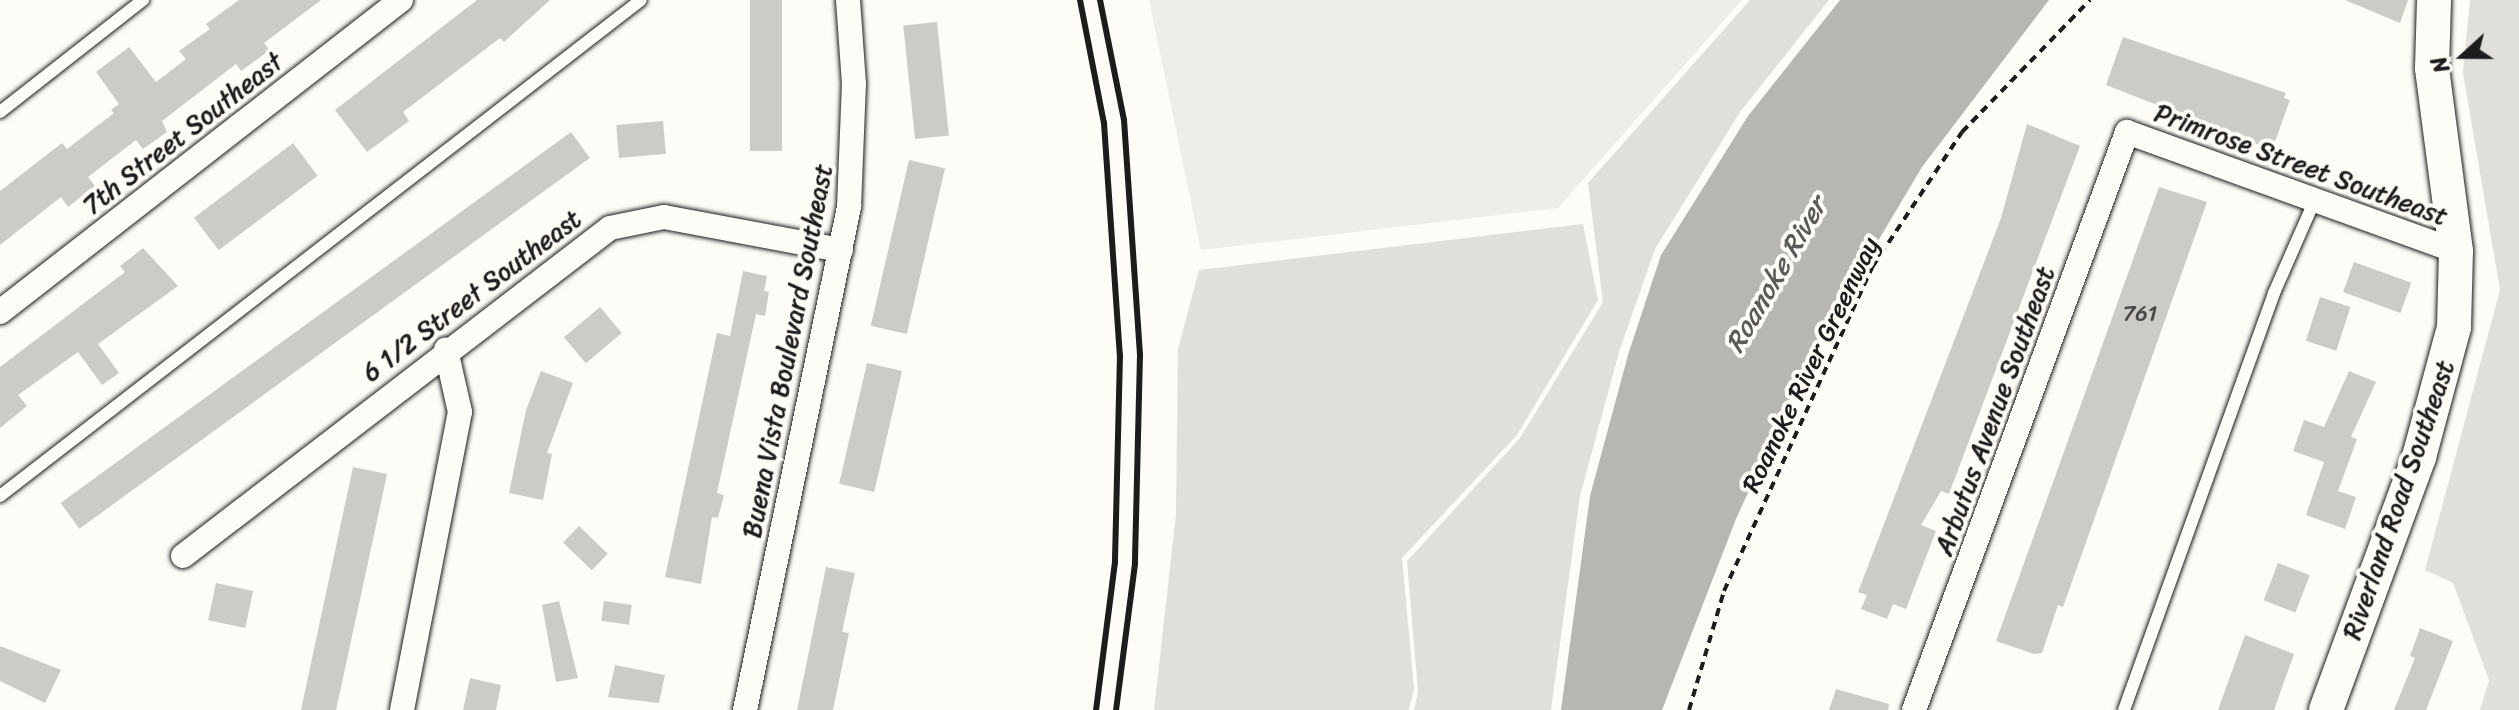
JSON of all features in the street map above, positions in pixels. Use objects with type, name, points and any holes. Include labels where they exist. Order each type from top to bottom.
[{"type":"main road","name":"Riverland Road Southeast","points":[[2326,710],[2441,390],[2454,327],[2456,251],[2432,68],[2434,0]]},
{"type":"street","name":"Buena Vista Boulevard Southeast","points":[[745,710],[841,250],[854,147],[848,0]]},
{"type":"street","name":"7th Street Southeast","points":[[0,312],[393,2]]},
{"type":"street","name":"Primrose Street Southeast","points":[[2127,132],[2456,251]]},
{"type":"street","name":"Arbutus Avenue Southeast","points":[[1914,710],[2127,132]]},
{"type":"street","name":"6 1/2 Street Southeast","points":[[183,556],[575,250],[610,228],[637,219],[664,217],[841,250]]},
{"type":"street","points":[[402,710],[460,412],[446,350]]},
{"type":"lane","points":[[0,112],[143,0]]},
{"type":"lane","points":[[0,496],[641,0]]},
{"type":"lane","points":[[2124,710],[2274,293],[2314,202]]},
{"type":"path","name":"Roanoke River Greenway","points":[[1689,710],[1724,591],[1873,266],[1962,132],[2090,0]]},
{"type":"shaded area","points":[[1149,0],[1742,0],[1558,208],[1201,250]]},
{"type":"shaded area","points":[[1750,0],[1829,0],[1740,112],[1655,249],[1619,352],[1580,496],[1551,710],[1414,710],[1418,691],[1407,561],[1520,438],[1603,302],[1588,183]]},
{"type":"shaded area","points":[[2470,0],[2519,0],[2519,710],[2480,710],[2489,680],[2453,583],[2425,570],[2500,290],[2463,73]]},
{"type":"shaded area","points":[[1583,224],[1598,300],[1517,435],[1402,558],[1414,689],[1409,710],[1154,710],[1176,514],[1178,349],[1199,270]]},
{"type":"water","name":"Roanoke River","points":[[1840,0],[2049,0],[1922,167],[1812,352],[1736,519],[1662,710],[1561,710],[1590,496],[1628,355],[1661,255],[1748,116]]},
{"type":"building","points":[[239,0],[321,0],[264,43],[270,50],[241,71],[236,64],[162,121],[167,132],[143,149],[136,140],[88,177],[95,186],[68,207],[61,197],[0,245],[0,191],[62,143],[67,149],[114,113],[111,110],[119,104],[96,72],[129,47],[156,82],[186,59],[179,51],[210,29],[206,24]]},
{"type":"building","points":[[477,0],[550,0],[504,42],[500,38],[403,112],[409,121],[367,152],[335,110]]},
{"type":"building","points":[[750,0],[782,0],[782,151],[750,151]]},
{"type":"building","points":[[2345,0],[2408,0],[2400,23]]},
{"type":"building","points":[[937,22],[949,135],[915,139],[903,26]]},
{"type":"building","points":[[2123,37],[2286,93],[2284,98],[2290,100],[2272,150],[2106,85]]},
{"type":"building","points":[[663,121],[666,154],[619,158],[616,125]]},
{"type":"building","points":[[2027,124],[2080,146],[1949,494],[1941,491],[1921,525],[1936,531],[1906,609],[1893,604],[1887,619],[1861,609],[1867,595],[1858,592],[2001,218]]},
{"type":"building","points":[[571,132],[590,158],[79,529],[61,503]]},
{"type":"building","points":[[293,143],[318,176],[219,250],[194,218]]},
{"type":"building","points":[[909,160],[945,168],[907,334],[871,326]]},
{"type":"building","points":[[2159,187],[2207,202],[2063,607],[2058,605],[2042,653],[2034,654],[1996,641]]},
{"type":"building","points":[[143,248],[178,286],[98,344],[119,373],[102,385],[78,352],[18,395],[27,406],[0,428],[0,367],[125,272],[120,266]]},
{"type":"building","points":[[2354,262],[2411,283],[2400,313],[2343,292]]},
{"type":"building","points":[[743,271],[767,276],[764,291],[769,292],[765,316],[756,314],[717,493],[724,495],[718,518],[712,517],[701,584],[665,577],[717,333],[730,336]]},
{"type":"building","points":[[2320,297],[2350,307],[2336,351],[2306,341]]},
{"type":"building","points":[[600,307],[622,333],[586,363],[564,337]]},
{"type":"building","points":[[867,363],[902,371],[874,492],[839,484]]},
{"type":"building","points":[[541,371],[573,383],[547,453],[552,454],[543,500],[509,493],[526,410]]},
{"type":"building","points":[[2349,371],[2376,382],[2351,437],[2357,439],[2338,491],[2356,497],[2345,529],[2306,515],[2324,462],[2293,451],[2304,420],[2324,427]]},
{"type":"building","points":[[353,467],[387,474],[377,521],[336,710],[301,710]]},
{"type":"building","points":[[579,526],[608,554],[592,570],[563,543]]},
{"type":"building","points":[[2278,563],[2310,575],[2295,613],[2264,600]]},
{"type":"building","points":[[826,567],[855,573],[842,632],[849,633],[833,710],[797,710]]},
{"type":"building","points":[[216,583],[253,591],[245,628],[208,620]]},
{"type":"building","points":[[559,601],[578,678],[556,682],[542,605]]},
{"type":"building","points":[[604,601],[632,605],[629,625],[601,621]]},
{"type":"building","points":[[2420,628],[2453,641],[2426,710],[2394,710],[2415,658],[2410,656]]},
{"type":"building","points":[[2245,635],[2294,654],[2274,710],[2218,710]]},
{"type":"building","points":[[0,646],[61,670],[45,703],[0,681]]},
{"type":"building","points":[[615,665],[665,675],[659,703],[608,697]]},
{"type":"building","points":[[470,678],[501,685],[496,710],[463,710]]},
{"type":"building","points":[[1836,689],[1889,704],[1888,710],[1829,710]]},
{"type":"railway","points":[[1080,0],[1104,123],[1120,355],[1115,562],[1096,710]]},
{"type":"railway","points":[[1100,0],[1124,120],[1140,355],[1135,564],[1116,710]]}]
